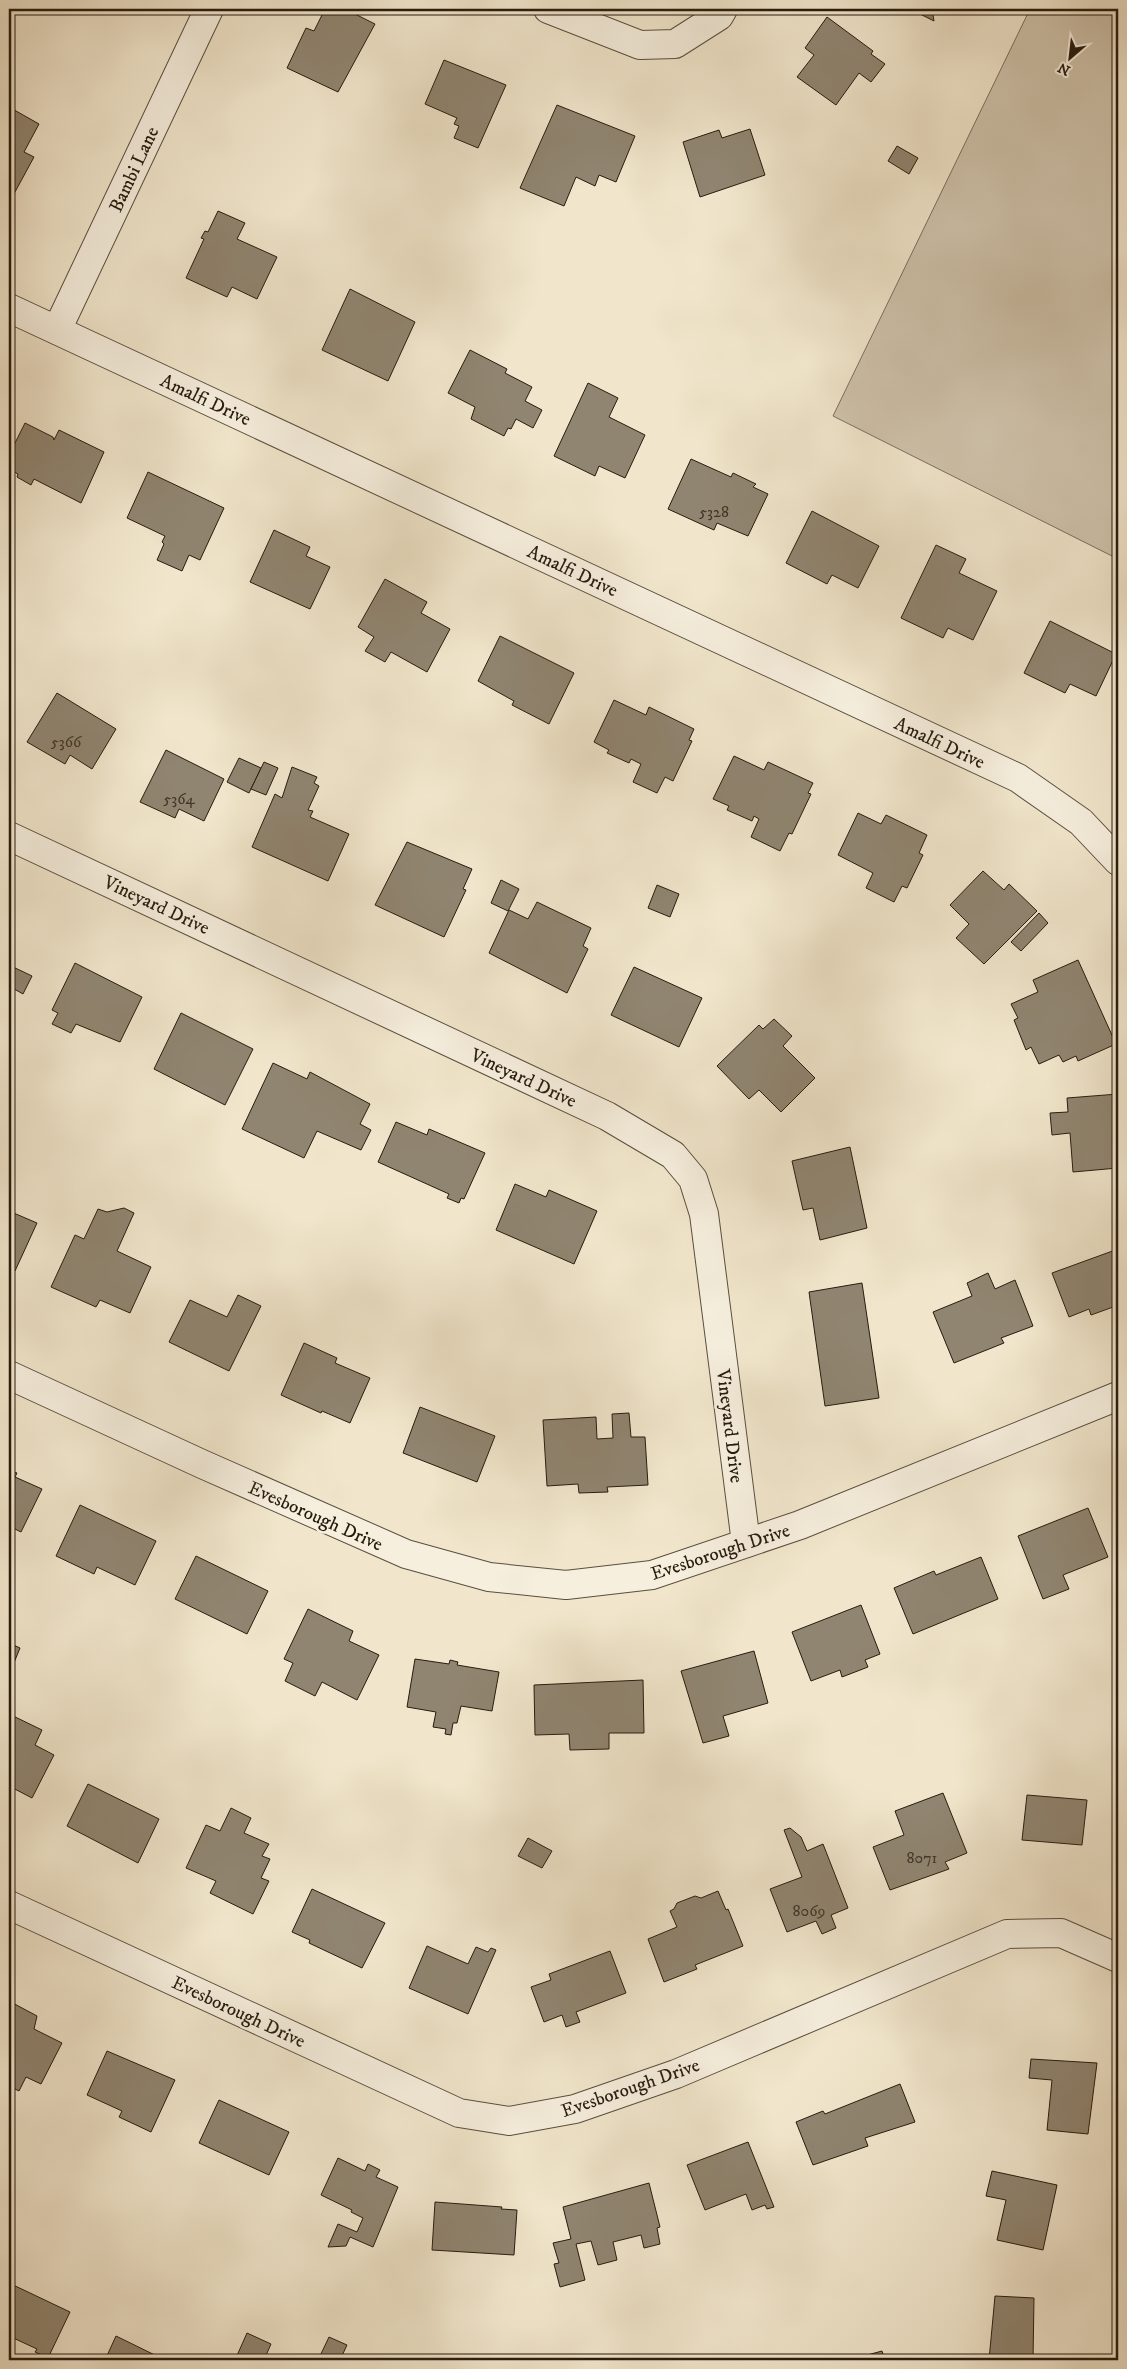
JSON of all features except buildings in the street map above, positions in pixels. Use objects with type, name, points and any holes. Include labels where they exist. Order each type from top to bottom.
[{"type":"street","name":"Bambi Lane","points":[[57,330],[209,9]]},
{"type":"street","points":[[548,9],[640,46],[675,44],[719,16],[723,9]]},
{"type":"street","name":"Amalfi Drive","points":[[9,308],[1018,778],[1081,822],[1118,861]]},
{"type":"street","name":"Vineyard Drive","points":[[9,836],[606,1116],[673,1155],[693,1179],[704,1214],[746,1544]]},
{"type":"street","name":"Evesborough Drive","points":[[9,1374],[202,1464],[406,1554],[489,1577],[566,1584],[652,1574],[746,1544],[1118,1396]]},
{"type":"street","name":"Evesborough Drive","points":[[9,1905],[459,2113],[509,2122],[576,2109],[676,2074],[1007,1934],[1061,1933],[1118,1958]]},
{"type":"shaded area","points":[[1030,9],[1118,9],[1118,559],[833,416]]}]
